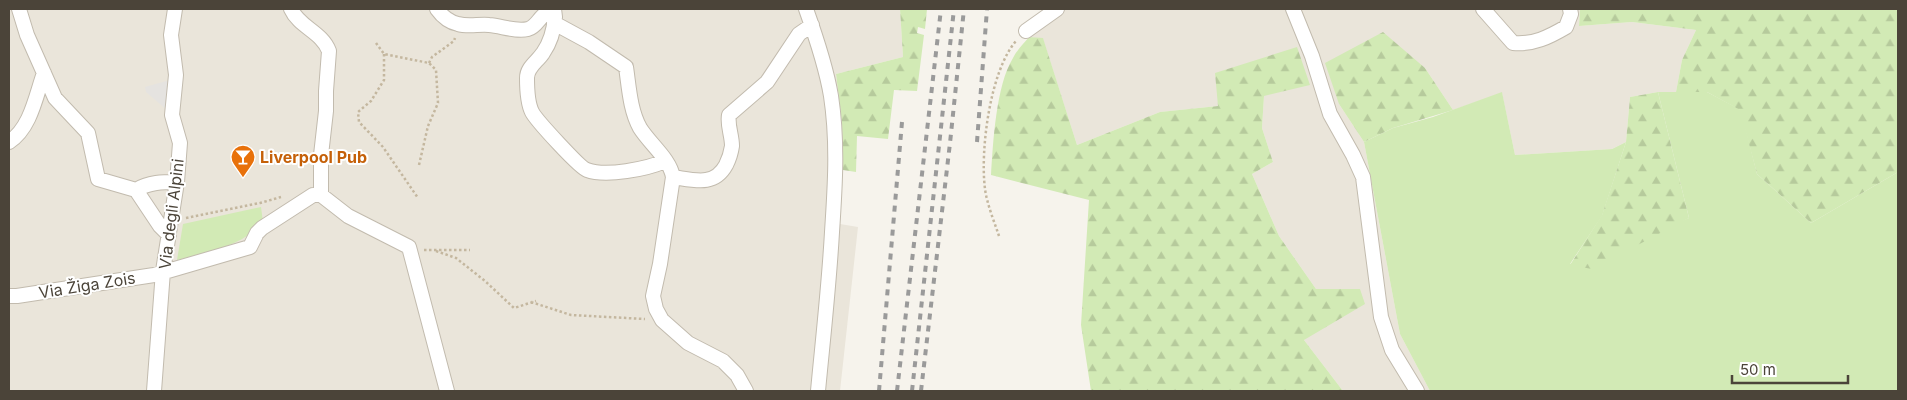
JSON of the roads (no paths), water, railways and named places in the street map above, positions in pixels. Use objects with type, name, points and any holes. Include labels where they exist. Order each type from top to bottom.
[{"type":"street","points":[[19,9],[27,35],[56,98],[88,133],[98,179],[136,190],[150,184],[177,182]]},
{"type":"street","name":"Via degli Alpini","points":[[154,391],[163,271],[177,182],[180,143],[172,115],[176,75],[171,35],[175,9]]},
{"type":"street","points":[[291,9],[298,20],[326,44],[329,51],[326,111],[321,155],[321,194],[348,216],[409,247],[447,391]]},
{"type":"street","points":[[437,9],[445,18],[457,24],[528,29],[535,25],[540,17],[545,14],[554,16],[626,67],[636,118],[646,138],[671,168],[673,177],[660,264],[653,296],[656,309],[662,320],[688,343],[723,361],[737,375],[746,391]]},
{"type":"street","points":[[806,9],[824,64],[831,96],[836,144],[836,176],[830,263],[818,391]]},
{"type":"street","points":[[1026,31],[1057,9]]},
{"type":"street","points":[[1293,9],[1312,56],[1330,114],[1353,155],[1362,177],[1381,317],[1392,350],[1417,391]]},
{"type":"street","points":[[1483,9],[1513,43],[1525,44],[1548,37],[1566,27],[1571,14],[1570,9]]},
{"type":"street","points":[[554,16],[553,32],[543,53],[529,69],[527,76],[532,112],[584,170],[602,173],[653,167],[666,161]]},
{"type":"street","points":[[673,177],[707,181],[715,178],[723,170],[729,159],[732,147],[728,123],[729,114],[767,82],[799,34],[812,25]]},
{"type":"street","points":[[9,142],[16,137],[30,116],[44,72]]},
{"type":"street","points":[[136,190],[160,226],[169,235]]},
{"type":"street","name":"Via Žiga Zois","points":[[9,296],[154,275],[250,247],[257,233],[262,228],[313,195],[321,194]]},
{"type":"railway","points":[[897,391],[941,9]]},
{"type":"railway","points":[[912,391],[954,9]]},
{"type":"railway","points":[[921,391],[964,9]]},
{"type":"railway","points":[[977,142],[987,9]]},
{"type":"railway","points":[[879,391],[902,122]]},
{"type":"place","name":"Liverpool Pub","points":[[243,178]]}]
